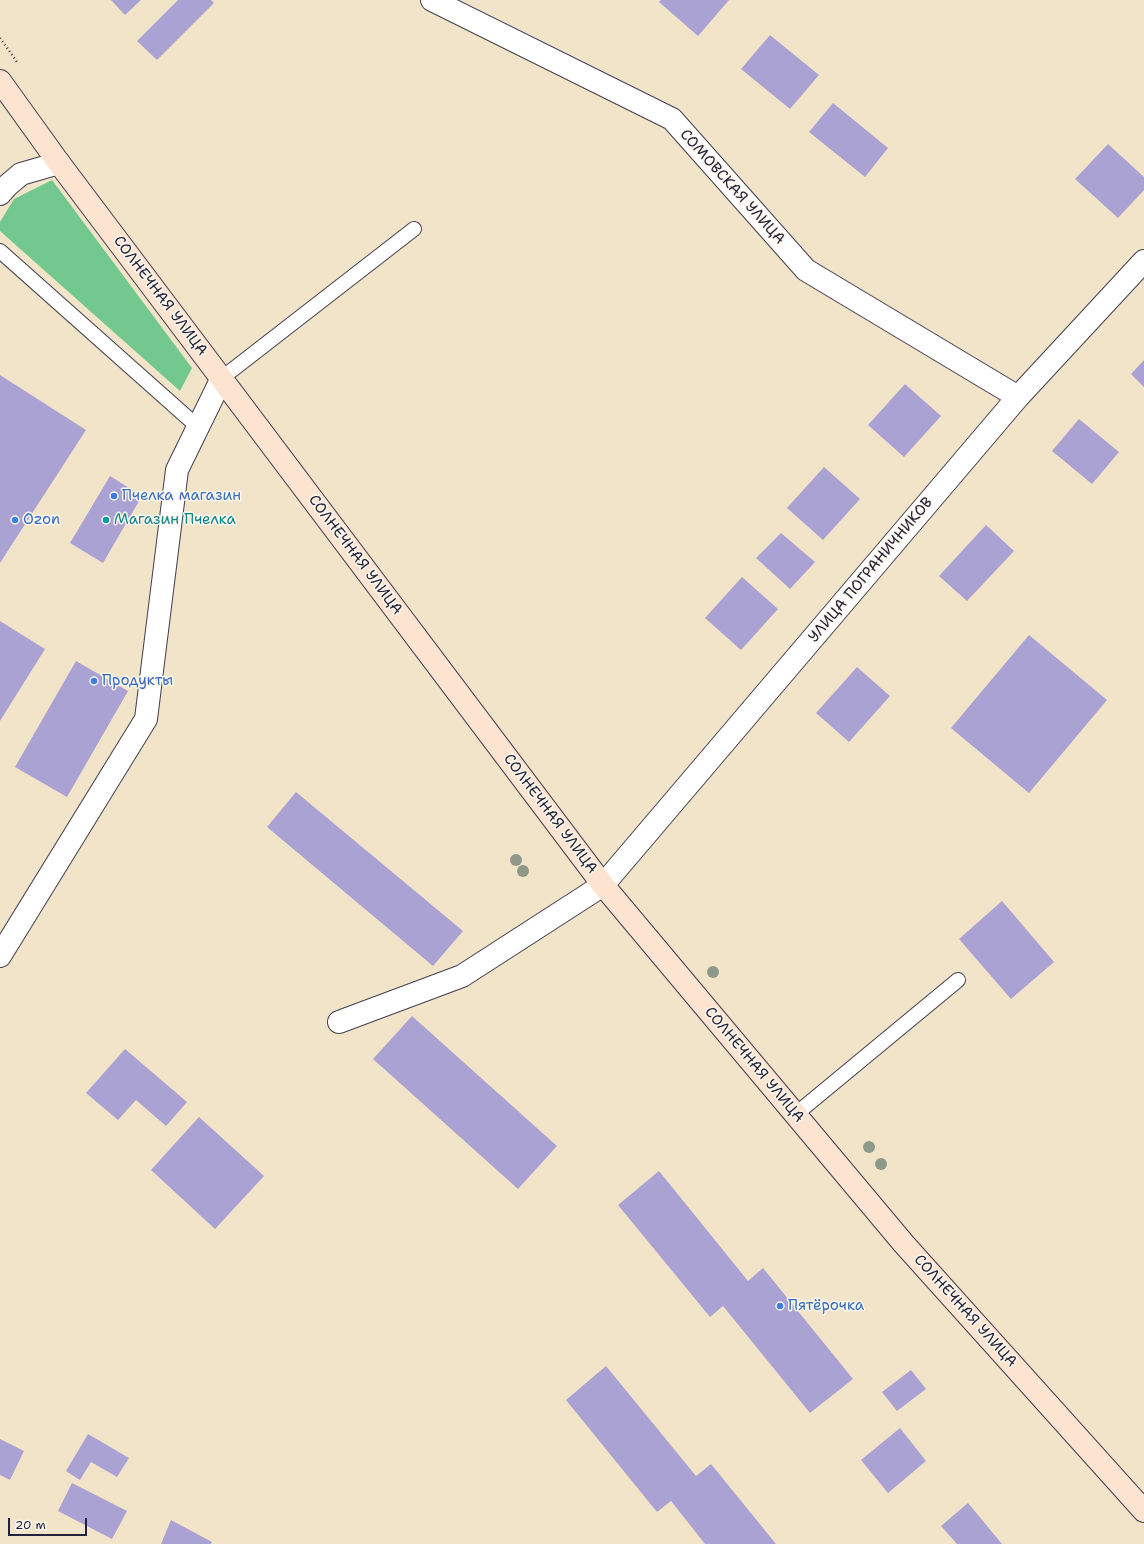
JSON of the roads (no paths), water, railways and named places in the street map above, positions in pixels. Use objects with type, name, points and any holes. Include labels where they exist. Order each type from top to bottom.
[{"type":"street","name":"СОМОВСКАЯ УЛИЦА","points":[[432,0],[672,119],[806,270],[1018,397]]},
{"type":"street","name":"СОЛНЕЧНАЯ УЛИЦА","points":[[0,81],[59,163],[603,885],[904,1244],[1144,1511]]},
{"type":"street","points":[[0,194],[21,174],[59,163]]},
{"type":"street","name":"УЛИЦА ПОГРАНИЧНИКОВ","points":[[339,1022],[462,976],[603,885],[1018,397],[1144,261]]},
{"type":"street","points":[[0,956],[146,719],[177,470],[222,378]]},
{"type":"lane","points":[[222,378],[414,229]]},
{"type":"lane","points":[[0,251],[198,427]]},
{"type":"lane","points":[[796,1114],[958,980]]},
{"type":"place","name":"Пчелка магазин","points":[[114,496]]},
{"type":"place","name":"Ozon","points":[[15,520]]},
{"type":"place","name":"Магазин Пчелка","points":[[106,520]]},
{"type":"place","name":"Продукты","points":[[94,681]]},
{"type":"place","name":"Пятёрочка","points":[[780,1306]]}]
